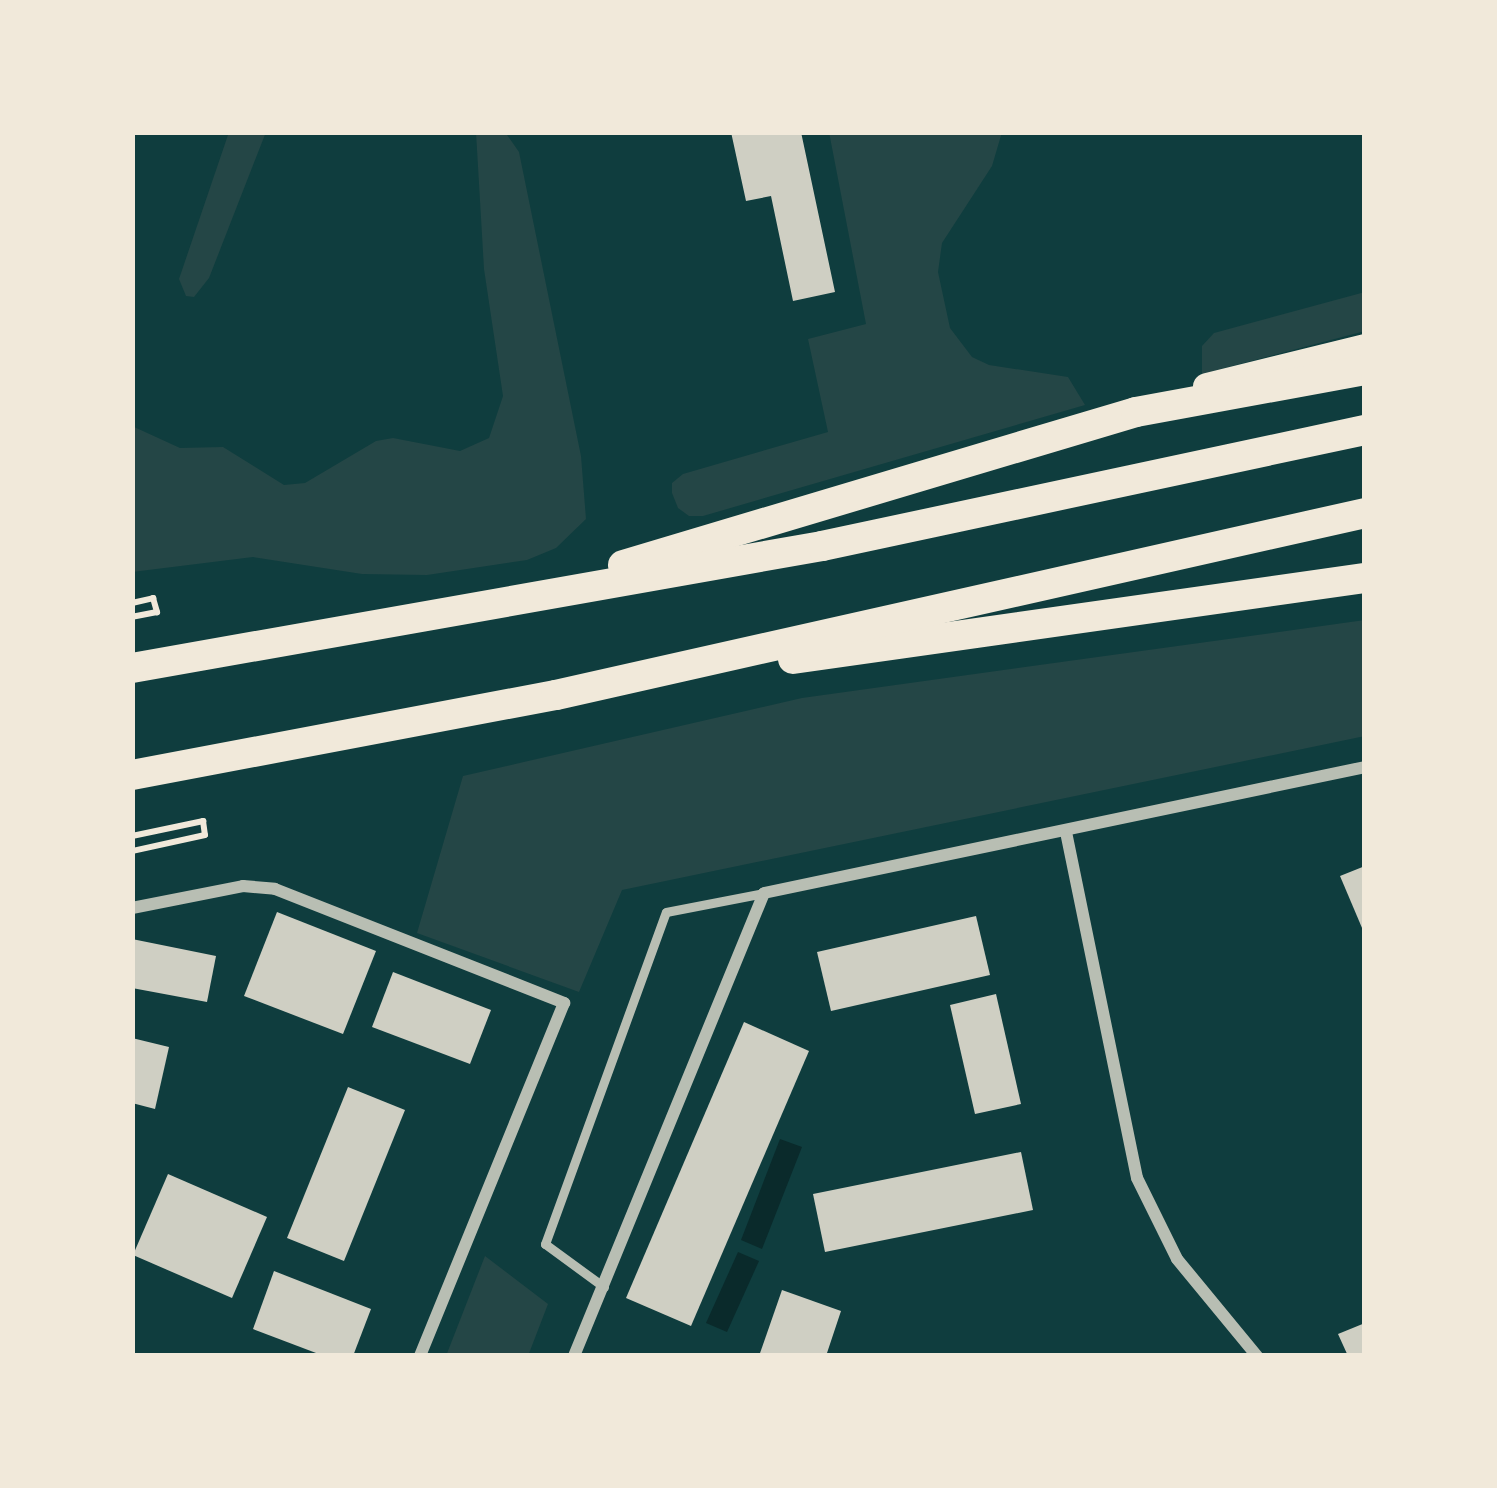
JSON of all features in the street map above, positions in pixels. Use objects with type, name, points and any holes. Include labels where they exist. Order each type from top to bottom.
[{"type":"highway","points":[[521,598],[750,524],[1136,412],[1365,370]]},
{"type":"highway","points":[[132,668],[822,546],[1365,430]]},
{"type":"highway","points":[[132,775],[556,695],[1365,512]]},
{"type":"highway","points":[[556,695],[1365,578]]},
{"type":"main road","points":[[1136,412],[1208,386],[1365,347]]},
{"type":"street","points":[[574,1356],[764,893],[1365,767]]},
{"type":"street","points":[[1066,832],[1137,1178],[1177,1259],[1257,1356]]},
{"type":"street","points":[[132,908],[243,886],[275,889],[564,1003],[420,1356]]},
{"type":"lane","points":[[604,1287],[545,1244],[666,911],[764,893]]},
{"type":"path","points":[[132,602],[153,598],[157,612],[132,617]]},
{"type":"path","points":[[132,836],[202,821],[205,836],[132,851]]},
{"type":"shaded area","points":[[229,132],[266,132],[209,278],[194,297],[186,296],[179,279]]},
{"type":"shaded area","points":[[476,132],[505,132],[519,152],[581,456],[586,519],[556,548],[527,560],[427,575],[362,574],[253,557],[132,572],[132,426],[180,448],[223,447],[284,485],[305,483],[376,441],[393,438],[460,451],[489,438],[503,396],[484,269]]},
{"type":"shaded area","points":[[829,132],[1002,132],[992,166],[942,243],[938,272],[950,328],[972,357],[989,365],[1068,377],[1085,405],[703,516],[689,516],[678,508],[672,493],[672,483],[683,474],[828,432],[808,339],[866,324]]},
{"type":"shaded area","points":[[1365,292],[1365,331],[1202,374],[1202,346],[1214,333]]},
{"type":"shaded area","points":[[1365,620],[1365,736],[622,890],[579,992],[417,933],[463,776],[802,698]]},
{"type":"shaded area","points":[[780,1139],[802,1147],[762,1249],[741,1240]]},
{"type":"shaded area","points":[[738,1252],[759,1261],[727,1332],[706,1323]]},
{"type":"shaded area","points":[[485,1256],[548,1304],[528,1356],[446,1356]]},
{"type":"building","points":[[731,132],[801,132],[835,292],[793,301],[771,196],[746,201]]},
{"type":"building","points":[[1365,866],[1365,935],[1340,876]]},
{"type":"building","points":[[277,912],[376,951],[343,1034],[244,996]]},
{"type":"building","points":[[976,916],[990,975],[831,1011],[817,952]]},
{"type":"building","points":[[132,939],[216,956],[207,1002],[132,988]]},
{"type":"building","points":[[393,972],[491,1010],[470,1064],[372,1027]]},
{"type":"building","points":[[996,994],[1021,1104],[975,1114],[950,1005]]},
{"type":"building","points":[[744,1022],[809,1051],[691,1326],[626,1298]]},
{"type":"building","points":[[132,1038],[169,1047],[155,1109],[132,1103]]},
{"type":"building","points":[[348,1087],[405,1110],[344,1261],[287,1238]]},
{"type":"building","points":[[1021,1152],[1033,1210],[825,1252],[813,1194]]},
{"type":"building","points":[[168,1174],[267,1217],[232,1298],[133,1255]]},
{"type":"building","points":[[274,1271],[371,1309],[353,1356],[324,1356],[253,1329]]},
{"type":"building","points":[[782,1290],[841,1311],[826,1356],[759,1356]]},
{"type":"building","points":[[1365,1323],[1365,1356],[1348,1356],[1338,1334]]}]
